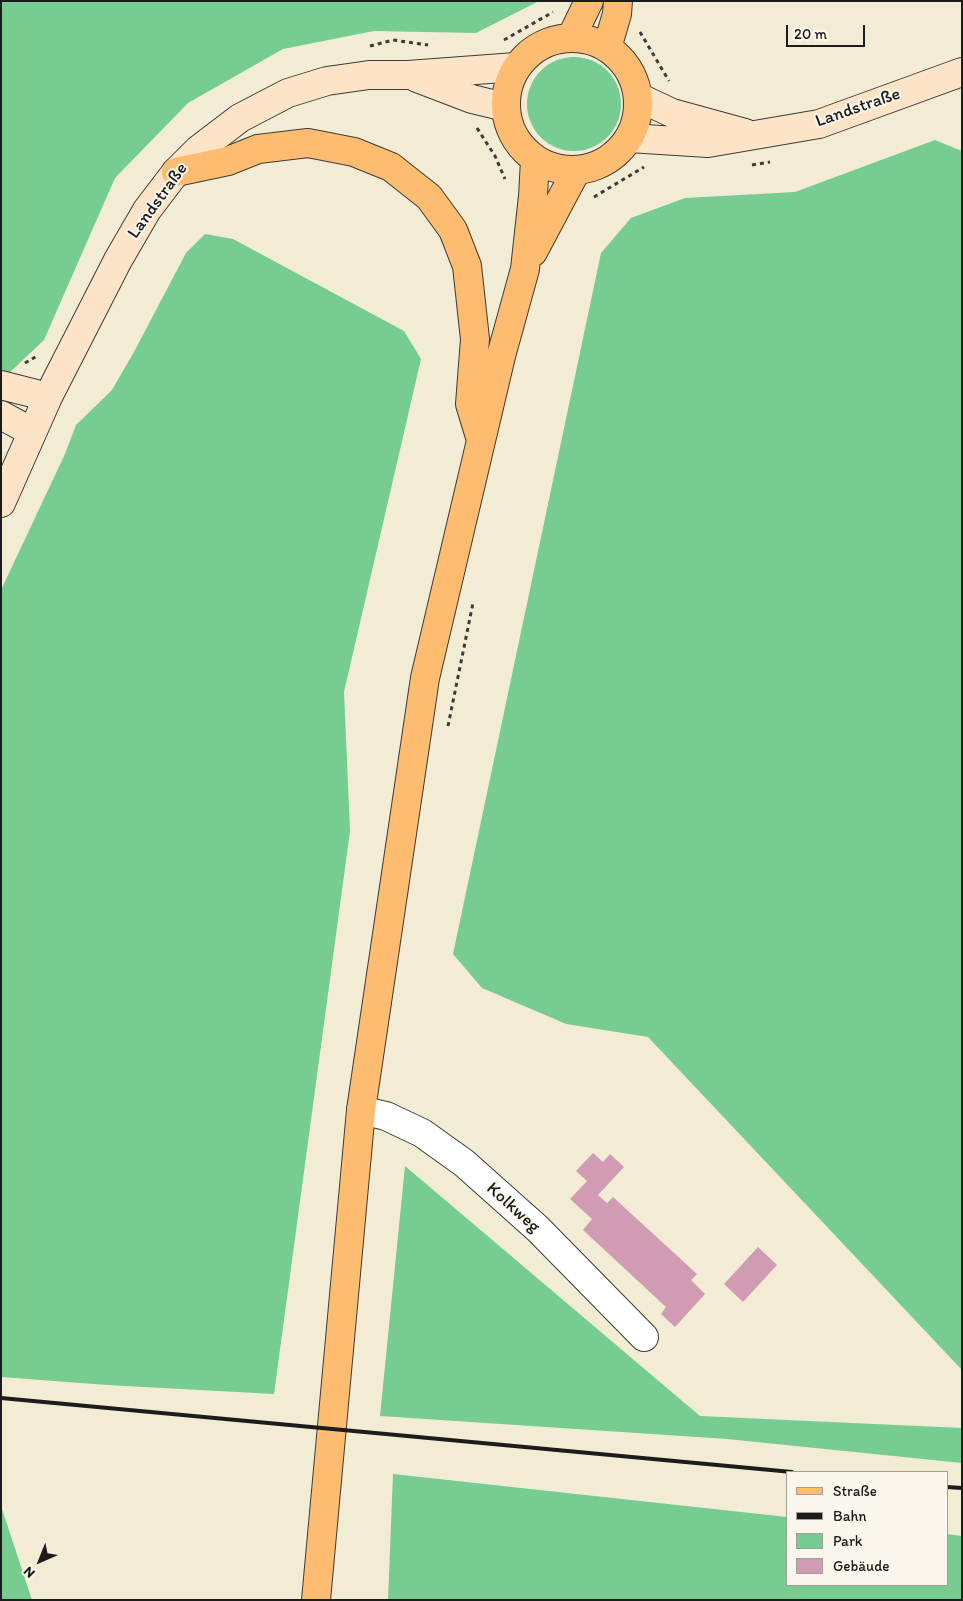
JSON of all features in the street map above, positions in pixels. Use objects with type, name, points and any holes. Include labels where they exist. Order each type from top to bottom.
[{"type":"main road","points":[[571,38],[590,1]]},
{"type":"main road","points":[[607,48],[617,14],[618,1]]},
{"type":"main road","points":[[571,38],[588,39],[607,48],[622,61],[633,78],[638,97],[638,119],[629,138],[616,154],[597,166],[576,171],[554,167],[535,160],[519,145],[509,127],[505,107],[508,87],[516,67],[530,52],[548,42],[571,38]]},
{"type":"main road","name":"Landstraße","points":[[1,503],[48,397],[118,260],[148,210],[176,172],[198,150],[240,118],[288,94],[327,81],[369,75],[408,75],[516,67]]},
{"type":"main road","name":"Landstraße","points":[[629,138],[708,143],[819,124],[962,72]]},
{"type":"main road","name":"Landstraße","points":[[408,75],[472,99],[505,107]]},
{"type":"main road","name":"Landstraße","points":[[638,97],[672,113],[752,135]]},
{"type":"main road","points":[[176,172],[228,161],[258,149],[308,143],[354,152],[391,167],[429,197],[453,230],[467,266],[475,338],[470,404],[482,440]]},
{"type":"main road","points":[[316,1600],[361,1110],[425,678],[501,356],[525,269],[535,160]]},
{"type":"main road","points":[[525,269],[576,171]]},
{"type":"main road","points":[[1,384],[48,397]]},
{"type":"main road","points":[[1,415],[32,432]]},
{"type":"street","name":"Kolkweg","points":[[361,1110],[386,1116],[422,1133],[464,1163],[538,1229],[644,1337]]},
{"type":"path","points":[[478,69],[480,51],[491,47],[555,10]]},
{"type":"path","points":[[448,727],[473,603]]},
{"type":"green space","points":[[1,1],[539,1],[476,33],[374,31],[283,49],[188,103],[115,178],[44,340],[8,374],[1,371]]},
{"type":"green space","points":[[574,57],[592,61],[607,71],[617,86],[621,104],[617,122],[607,137],[592,147],[574,151],[556,147],[541,137],[531,122],[527,104],[531,86],[541,71],[556,61]]},
{"type":"green space","points":[[935,140],[962,151],[962,1370],[648,1037],[566,1024],[482,988],[453,954],[601,253],[631,218],[685,198],[795,192]]},
{"type":"green space","points":[[205,234],[233,239],[404,331],[421,359],[344,692],[350,831],[274,1394],[1,1377],[1,590],[65,454],[76,425],[112,390],[186,253]]},
{"type":"green space","points":[[405,1166],[700,1416],[962,1428],[962,1463],[727,1439],[380,1416]]},
{"type":"green space","points":[[393,1474],[786,1517],[786,1586],[948,1586],[948,1534],[962,1536],[962,1600],[388,1600]]},
{"type":"green space","points":[[1,1506],[32,1600],[1,1600]]},
{"type":"building","points":[[593,1153],[603,1162],[610,1154],[624,1167],[598,1195],[607,1203],[613,1197],[697,1274],[691,1280],[705,1294],[675,1327],[661,1314],[666,1307],[583,1230],[592,1219],[570,1199],[587,1181],[576,1171]]},
{"type":"building","points":[[758,1247],[777,1265],[743,1302],[724,1284]]},
{"type":"railway","points":[[1,1398],[786,1471]]},
{"type":"railway","points":[[948,1487],[962,1488]]}]
